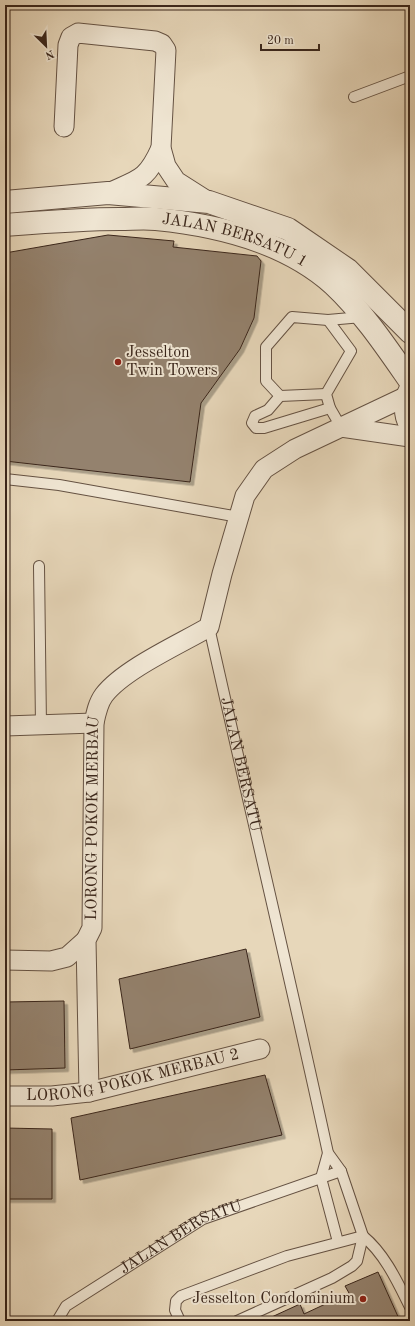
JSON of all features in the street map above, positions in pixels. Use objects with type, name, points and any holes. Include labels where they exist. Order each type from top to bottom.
[{"type":"street","points":[[64,127],[68,45],[71,37],[78,33],[162,44],[166,50],[161,148],[166,166],[176,181],[209,202]]},
{"type":"street","points":[[108,193],[143,178],[152,167],[161,148]]},
{"type":"street","name":"JALAN BERSATU 1","points":[[5,202],[108,193],[209,202],[288,229],[348,270],[410,332]]},
{"type":"street","name":"JALAN BERSATU 1","points":[[5,225],[73,219],[155,219],[218,229],[263,244],[297,259],[332,284],[362,317],[409,389]]},
{"type":"street","points":[[409,389],[405,408],[410,424]]},
{"type":"street","name":"JALAN BERSATU","points":[[209,627],[222,574],[245,496],[264,469],[295,449],[341,427],[409,389]]},
{"type":"street","points":[[341,427],[410,437]]},
{"type":"street","name":"LORONG POKOK MERBAU","points":[[89,1092],[86,940],[92,928],[94,723],[96,708],[104,695],[124,676],[209,627]]},
{"type":"street","points":[[5,726],[41,726],[94,723]]},
{"type":"street","points":[[5,960],[51,960],[67,957],[86,940]]},
{"type":"street","name":"LORONG POKOK MERBAU 2","points":[[5,1096],[52,1096],[89,1092],[260,1049]]},
{"type":"lane","points":[[354,98],[410,76]]},
{"type":"lane","points":[[280,396],[266,381],[266,347],[292,317],[328,320],[362,317]]},
{"type":"lane","points":[[328,320],[351,351],[326,394],[330,408],[341,427]]},
{"type":"lane","points":[[326,394],[280,396],[268,410],[255,416],[252,423],[256,428],[264,428],[330,408]]},
{"type":"lane","points":[[5,479],[59,486],[239,517]]},
{"type":"lane","points":[[39,566],[41,726]]},
{"type":"lane","name":"JALAN BERSATU","points":[[57,1321],[66,1306],[203,1219],[341,1171],[328,1153],[298,1014],[260,857],[209,627]]},
{"type":"lane","name":"JALAN BERSATU","points":[[321,1178],[328,1153]]},
{"type":"lane","points":[[238,1321],[332,1278],[352,1266],[357,1261],[363,1236],[341,1171]]},
{"type":"lane","points":[[321,1178],[338,1242]]},
{"type":"lane","points":[[180,1321],[175,1310],[176,1301],[181,1296],[288,1256],[363,1236]]},
{"type":"lane","points":[[363,1236],[372,1243],[383,1259],[410,1307]]},
{"type":"building","name":"Jesselton Twin Towers","points":[[108,235],[174,241],[173,247],[257,256],[261,261],[254,318],[240,349],[201,403],[190,482],[5,461],[5,253]]},
{"type":"building","points":[[246,949],[260,1017],[130,1049],[119,979]]},
{"type":"building","points":[[64,1001],[65,1068],[5,1070],[5,1002]]},
{"type":"building","points":[[265,1075],[282,1135],[80,1180],[71,1118]]},
{"type":"building","points":[[5,1128],[52,1129],[52,1199],[5,1199]]},
{"type":"building","name":"Jesselton Condominium","points":[[378,1272],[400,1321],[263,1321],[300,1304],[304,1314],[349,1293],[345,1286]]},
{"type":"place","name":"Jesselton Twin Towers","points":[[118,362]]},
{"type":"place","name":"Jesselton Condominium","points":[[363,1299]]}]
